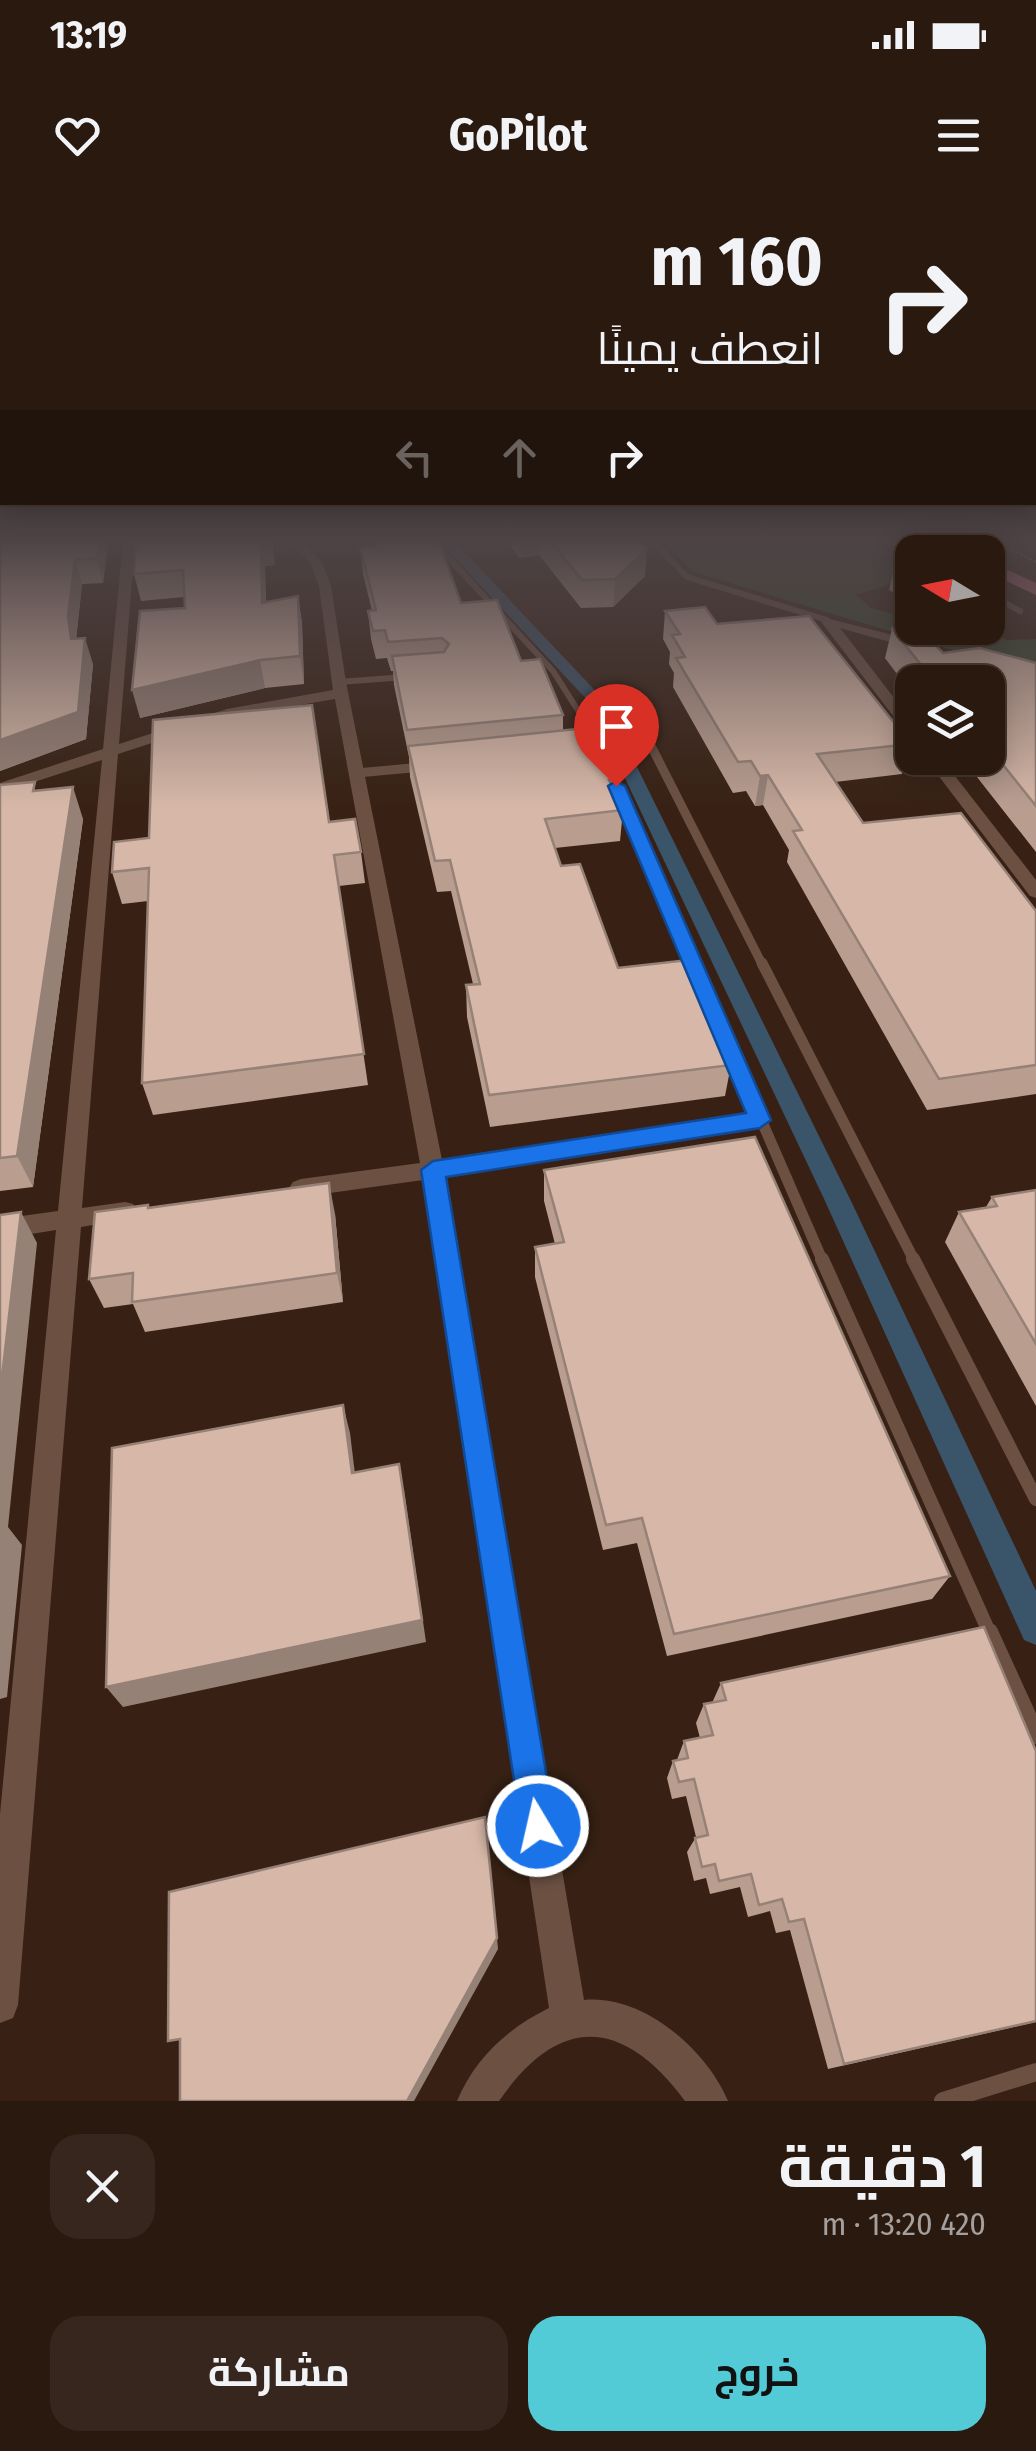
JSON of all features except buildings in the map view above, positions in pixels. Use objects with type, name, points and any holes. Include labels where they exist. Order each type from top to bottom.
[{"type":"street","points":[[0,2005],[122,631]]},
{"type":"street","points":[[332,631],[433,1170],[568,2019]]},
{"type":"street","points":[[836,631],[895,709]]},
{"type":"street","points":[[864,631],[922,648]]},
{"type":"street","points":[[0,788],[262,704],[341,687]]},
{"type":"street","points":[[946,775],[1036,892]]},
{"type":"street","points":[[280,1190],[433,1170]]},
{"type":"street","points":[[0,1229],[146,1208]]},
{"type":"street","points":[[476,2101],[496,2066],[529,2035],[568,2019],[610,2018],[650,2034],[686,2066],[708,2101]]},
{"type":"lane","points":[[516,631],[553,671],[602,754]]},
{"type":"lane","points":[[341,687],[409,677]]},
{"type":"lane","points":[[629,704],[1036,1499]]},
{"type":"lane","points":[[357,774],[431,766]]},
{"type":"lane","points":[[610,772],[760,1120],[1036,1735]]},
{"type":"lane","points":[[433,1170],[760,1120]]},
{"type":"lane","points":[[942,2101],[1036,2072]]},
{"type":"green space","points":[[1005,639],[1036,639],[1036,675],[936,645],[1005,645]]},
{"type":"waterway","points":[[531,631],[596,700],[838,1201],[1036,1628]]},
{"type":"route","points":[[538,1826],[433,1170],[760,1120],[616,786]]}]
